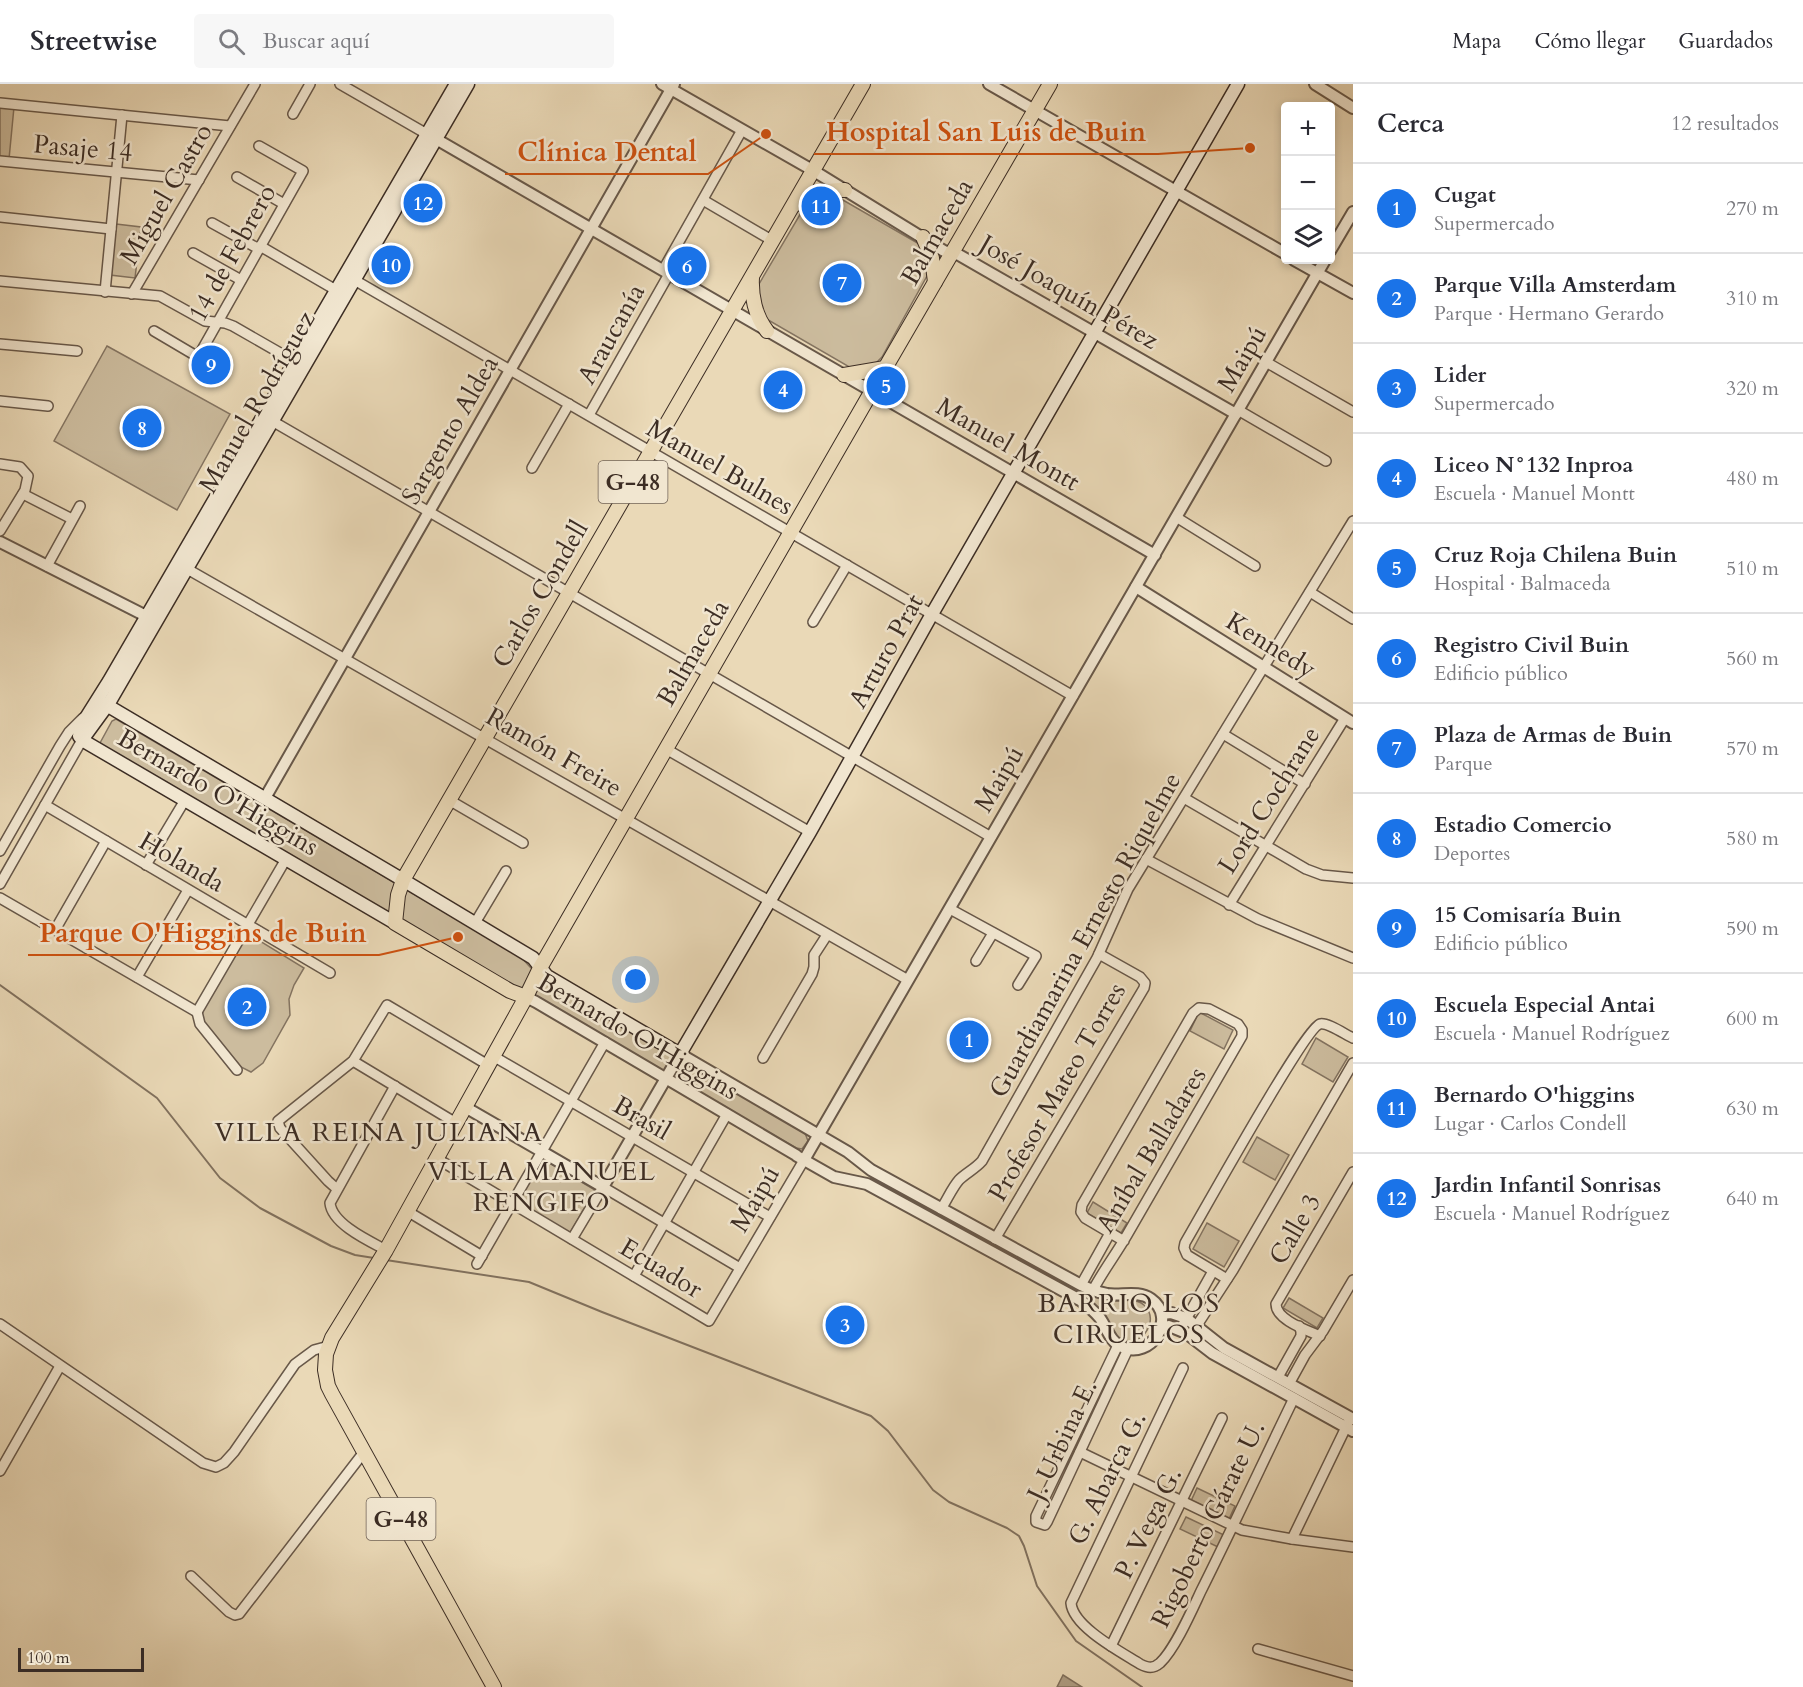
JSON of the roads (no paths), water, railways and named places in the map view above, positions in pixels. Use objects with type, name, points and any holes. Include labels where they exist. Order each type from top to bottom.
[{"type":"main road","name":"Manuel Rodríguez","points":[[82,740],[431,136],[456,84]]},
{"type":"main road","name":"Manuel Rodríguez","points":[[431,136],[468,84]]},
{"type":"main road","name":"Carlos Condell","points":[[403,880],[863,84]]},
{"type":"main road","name":"Balmaceda","points":[[382,1256],[526,998],[540,968],[1050,84]]},
{"type":"main road","name":"Arturo Prat","points":[[680,1054],[1238,84]]},
{"type":"main road","points":[[794,205],[805,198],[827,191],[845,190]]},
{"type":"main road","points":[[922,237],[932,258],[935,282]]},
{"type":"main road","points":[[752,277],[752,292],[757,311],[767,331]]},
{"type":"main road","name":"Manuel Rodríguez","points":[[268,418],[294,361],[341,293]]},
{"type":"main road","points":[[844,375],[885,368]]},
{"type":"main road","name":"Manuel Rodríguez","points":[[82,740],[79,731],[89,712],[102,703]]},
{"type":"main road","name":"Bernardo O'Higgins","points":[[102,703],[533,958],[547,976],[680,1054]]},
{"type":"main road","name":"Bernardo O'Higgins","points":[[82,740],[510,991],[526,998]]},
{"type":"main road","name":"G-48","points":[[395,923],[398,895],[403,880]]},
{"type":"main road","name":"G-48","points":[[382,1256],[329,1346],[325,1362],[328,1386],[494,1687]]},
{"type":"street","name":"Miguel Castro","points":[[132,294],[255,84]]},
{"type":"street","points":[[293,114],[310,84]]},
{"type":"street","name":"Manuel Montt","points":[[340,84],[1155,555]]},
{"type":"street","points":[[989,84],[1281,252]]},
{"type":"street","points":[[1315,84],[1353,108]]},
{"type":"street","name":"José Joaquín Pérez","points":[[669,86],[944,251],[959,255],[1237,412]]},
{"type":"street","name":"Sargento Aldea","points":[[265,798],[591,229],[669,86]]},
{"type":"street","points":[[0,103],[230,126]]},
{"type":"street","points":[[105,292],[122,115]]},
{"type":"street","name":"Araucanía","points":[[589,415],[742,130]]},
{"type":"street","name":"14 de Febrero","points":[[154,331],[198,357],[242,280],[303,171],[259,146]]},
{"type":"street","name":"Pasaje 14","points":[[0,161],[199,180]]},
{"type":"street","points":[[237,177],[284,204]]},
{"type":"street","points":[[703,200],[773,241]]},
{"type":"street","points":[[1335,243],[1353,212]]},
{"type":"street","points":[[0,217],[111,229]]},
{"type":"street","points":[[213,223],[341,293]]},
{"type":"street","points":[[194,253],[242,280]]},
{"type":"street","points":[[1301,264],[1353,293]]},
{"type":"street","name":"Maipú","points":[[709,1321],[819,1136],[1324,264]]},
{"type":"street","name":"Manuel Bulnes","points":[[350,277],[1073,696]]},
{"type":"street","points":[[0,281],[160,296],[205,321],[233,326],[294,361]]},
{"type":"street","points":[[0,344],[77,351]]},
{"type":"street","points":[[1266,362],[1353,412]]},
{"type":"street","points":[[0,401],[48,406]]},
{"type":"street","points":[[532,468],[569,404]]},
{"type":"street","points":[[1237,412],[1326,461]]},
{"type":"street","points":[[268,418],[991,837]]},
{"type":"street","points":[[0,464],[20,467],[28,476],[27,485],[0,531]]},
{"type":"street","points":[[22,494],[72,519]]},
{"type":"street","points":[[47,566],[80,506]]},
{"type":"street","points":[[1176,517],[1255,566]]},
{"type":"street","name":"Guardiamarina Ernesto Riquelme","points":[[941,1209],[957,1182],[974,1170],[981,1161],[1099,954],[1128,889],[1352,524]]},
{"type":"street","points":[[0,542],[151,618]]},
{"type":"street","points":[[813,622],[847,565]]},
{"type":"street","name":"Ramón Freire","points":[[182,566],[908,980]]},
{"type":"street","name":"Kennedy","points":[[1144,573],[1152,590],[1165,606]]},
{"type":"street","name":"Kennedy","points":[[1136,587],[1349,721]]},
{"type":"street","points":[[1310,592],[1353,619]]},
{"type":"street","points":[[0,851],[60,746],[69,732],[89,712]]},
{"type":"street","name":"Lord Cochrane","points":[[1229,904],[1305,784],[1349,721]]},
{"type":"street","points":[[1223,734],[1305,784]]},
{"type":"street","name":"Manuel Rodríguez","points":[[0,884],[82,740]]},
{"type":"street","points":[[667,747],[811,829]]},
{"type":"street","points":[[1184,798],[1314,873],[1353,878]]},
{"type":"street","points":[[146,865],[184,800]]},
{"type":"street","points":[[449,800],[524,843]]},
{"type":"street","name":"Holanda","points":[[45,805],[330,973]]},
{"type":"street","points":[[55,930],[106,841]]},
{"type":"street","points":[[237,1070],[200,1024],[197,1012],[286,859]]},
{"type":"street","points":[[1146,859],[1258,919],[1353,958]]},
{"type":"street","points":[[475,923],[506,871]]},
{"type":"street","points":[[137,977],[188,890]]},
{"type":"street","points":[[0,898],[197,1012]]},
{"type":"street","points":[[950,909],[1036,956],[1018,985]]},
{"type":"street","points":[[976,961],[993,933]]},
{"type":"street","points":[[763,1058],[812,974],[814,956],[827,935]]},
{"type":"street","name":"Profesor Mateo Torres","points":[[995,1239],[1144,988],[1145,982],[1140,976],[1099,954]]},
{"type":"street","name":"Bernardo O'Higgins","points":[[526,998],[834,1177],[867,1184],[1087,1305],[1098,1316],[1112,1340],[1123,1347]]},
{"type":"street","points":[[337,1189],[278,1124],[280,1118],[353,1061],[387,1005],[491,1060]]},
{"type":"street","name":"Aníbal Balladares","points":[[1081,1285],[1110,1233],[1085,1218],[1081,1212],[1082,1205],[1193,1013],[1199,1008],[1206,1008],[1236,1022],[1242,1030],[1241,1039],[1124,1241],[1111,1258],[1093,1290]]},
{"type":"street","points":[[1227,1279],[1189,1257],[1184,1250],[1185,1243],[1288,1065],[1314,1028],[1320,1024],[1326,1024],[1353,1038]]},
{"type":"street","points":[[407,1211],[479,1260],[604,1042]]},
{"type":"street","name":"Arturo Prat","points":[[572,1239],[680,1054]]},
{"type":"street","name":"Bernardo O'Higgins","points":[[680,1054],[851,1154],[871,1170],[995,1239],[1093,1290],[1108,1294],[1135,1293],[1145,1296],[1155,1302],[1162,1314]]},
{"type":"street","name":"Brasil","points":[[491,1060],[571,1101],[770,1217]]},
{"type":"street","points":[[353,1061],[456,1122]]},
{"type":"street","points":[[1190,1336],[1227,1279],[1353,1063]]},
{"type":"street","points":[[382,1256],[333,1213],[330,1203],[395,1086]]},
{"type":"street","points":[[465,1107],[740,1268]]},
{"type":"street","points":[[634,1276],[727,1114]]},
{"type":"street","name":"Ecuador","points":[[436,1158],[709,1321]]},
{"type":"street","name":"Calle 3","points":[[1299,1326],[1280,1316],[1276,1309],[1277,1301],[1353,1172]]},
{"type":"street","points":[[959,1234],[966,1223]]},
{"type":"street","points":[[1110,1233],[1124,1241]]},
{"type":"street","points":[[1006,1260],[1012,1248]]},
{"type":"street","points":[[1180,1330],[1213,1271]]},
{"type":"street","points":[[1289,1384],[1353,1280]]},
{"type":"street","points":[[1123,1347],[1136,1350],[1146,1347],[1155,1340],[1161,1329],[1162,1314],[1171,1313],[1186,1318],[1224,1348],[1278,1377],[1351,1422]]},
{"type":"street","points":[[0,1324],[203,1463],[216,1467],[224,1463],[234,1452],[296,1364],[314,1350],[329,1346]]},
{"type":"street","points":[[1161,1329],[1169,1326],[1180,1330],[1212,1353],[1294,1398],[1351,1422]]},
{"type":"street","points":[[1278,1377],[1301,1336],[1299,1326]]},
{"type":"street","points":[[1299,1326],[1320,1336]]},
{"type":"street","name":"J. Urbina E.","points":[[1123,1347],[1080,1452],[1047,1522],[1045,1525],[1036,1522],[1036,1516],[1123,1347]]},
{"type":"street","points":[[0,1471],[60,1366]]},
{"type":"street","name":"G. Abarca G.","points":[[1111,1646],[1085,1627],[1071,1607],[1072,1600],[1183,1368]]},
{"type":"street","name":"Rigoberto Gárate U.","points":[[1111,1646],[1145,1667],[1155,1667],[1162,1661],[1179,1634],[1234,1525],[1294,1398]]},
{"type":"street","name":"P. Vega G.","points":[[1111,1646],[1222,1418]]},
{"type":"street","points":[[1292,1539],[1351,1422]]},
{"type":"street","points":[[191,1576],[229,1612],[239,1614],[364,1452]]},
{"type":"street","points":[[1080,1452],[1242,1530],[1292,1539],[1352,1545]]},
{"type":"street","points":[[1258,1649],[1353,1676]]},
{"type":"waterway","points":[[0,985],[157,1098],[220,1178],[260,1208],[331,1246],[355,1255],[374,1258]]},
{"type":"waterway","points":[[386,1260],[529,1282],[871,1416],[888,1431],[933,1490],[949,1502],[1007,1528],[1019,1536],[1037,1586],[1076,1641],[1142,1687]]},
{"type":"place","name":"Clínica Dental","points":[[766,134]]},
{"type":"place","name":"Hospital San Luis de Buin","points":[[1250,148]]},
{"type":"place","name":"Jardin Infantil Sonrisas","points":[[423,203]]},
{"type":"place","name":"Bernardo O'higgins","points":[[821,206]]},
{"type":"place","name":"Escuela Especial Antai","points":[[391,265]]},
{"type":"place","name":"Registro Civil Buin","points":[[687,266]]},
{"type":"place","name":"Plaza de Armas de Buin","points":[[842,283]]},
{"type":"place","name":"15 Comisaría Buin","points":[[211,365]]},
{"type":"place","name":"Cruz Roja Chilena Buin","points":[[886,386]]},
{"type":"place","name":"Liceo N°132 Inproa","points":[[783,390]]},
{"type":"place","name":"Estadio Comercio","points":[[142,428]]},
{"type":"place","name":"Parque O'Higgins de Buin","points":[[458,937]]},
{"type":"place","name":"Parque Villa Amsterdam","points":[[247,1007]]},
{"type":"place","name":"Cugat","points":[[969,1040]]},
{"type":"place","name":"Lider","points":[[845,1325]]},
{"type":"district","name":"VILLA REINA JULIANA","points":[[379,1132]]},
{"type":"district","name":"VILLA MANUEL RENGIFO","points":[[542,1186]]},
{"type":"district","name":"BARRIO LOS CIRUELOS","points":[[1129,1318]]}]
